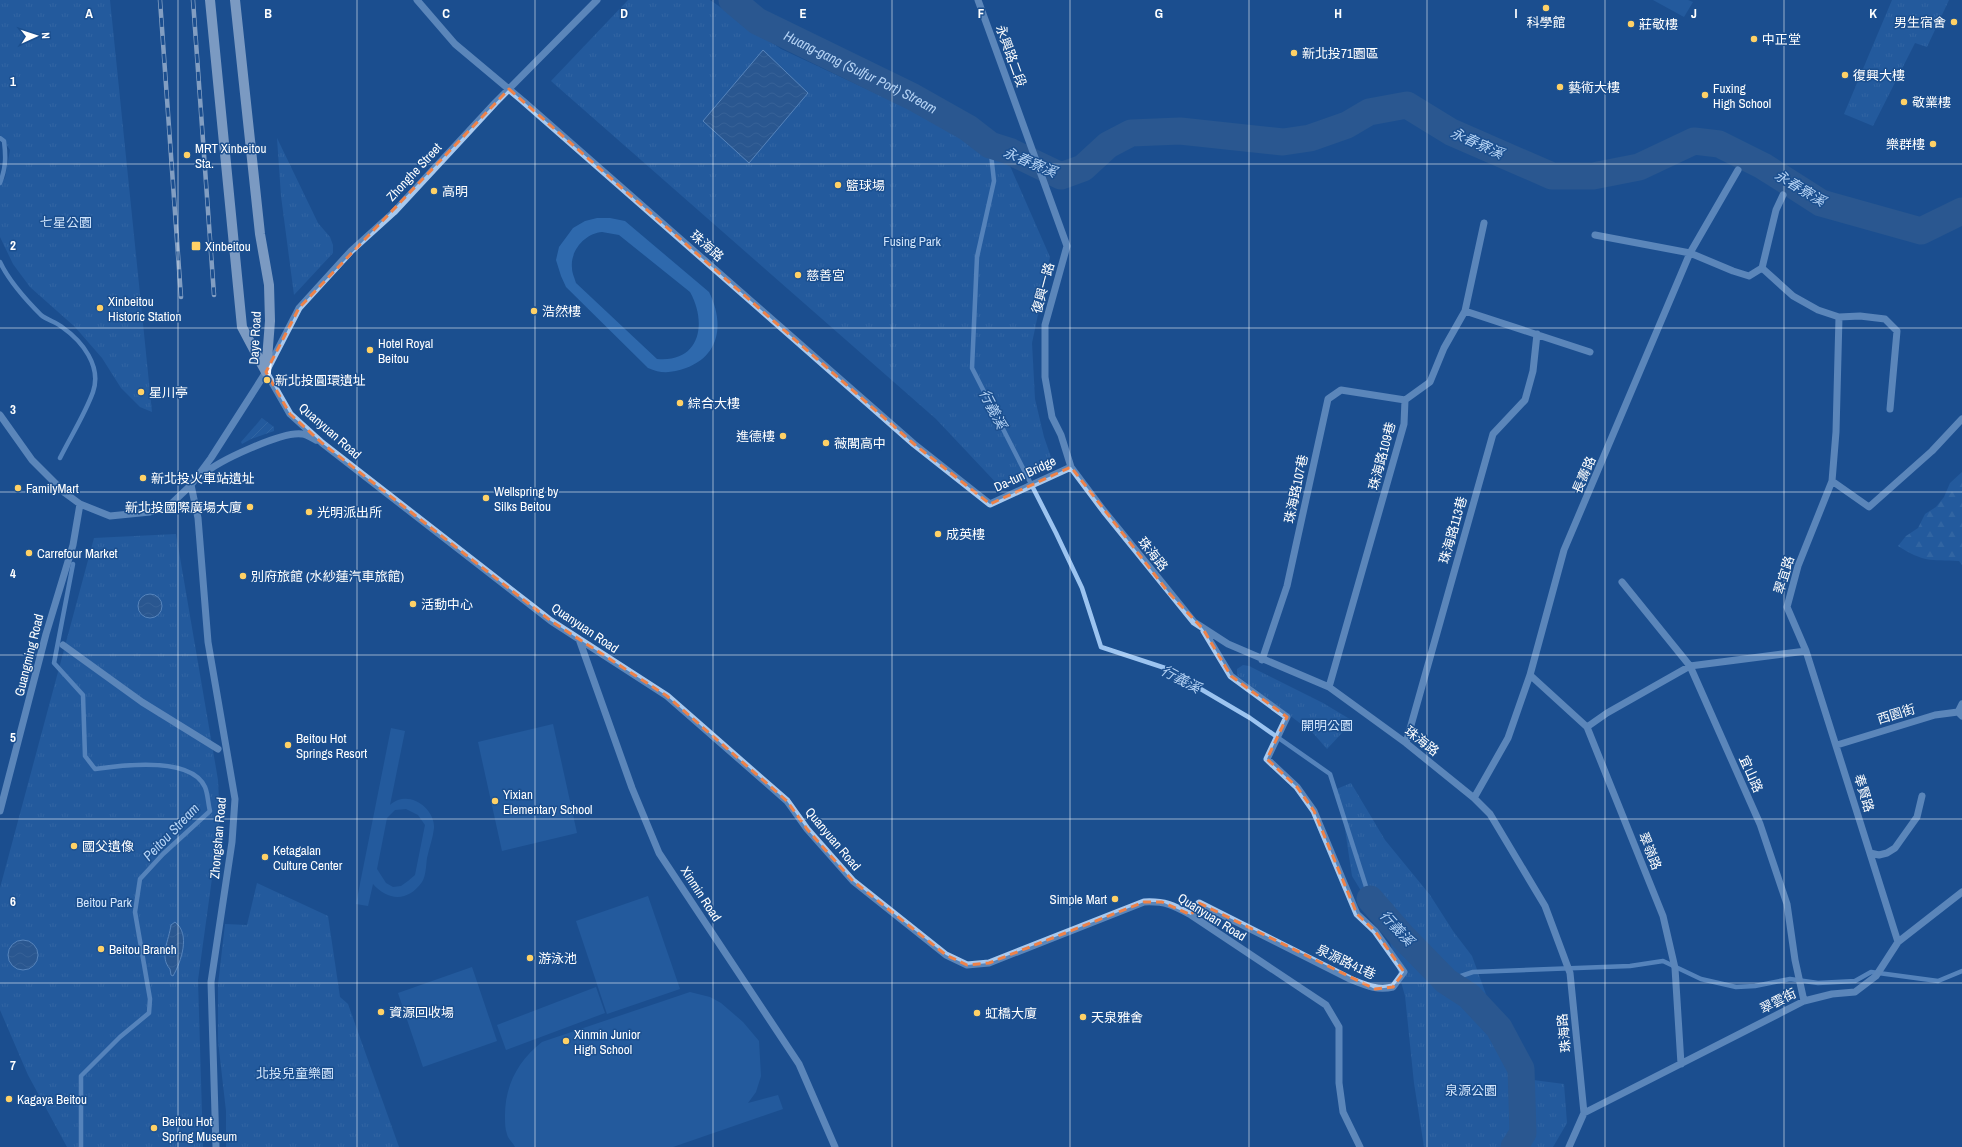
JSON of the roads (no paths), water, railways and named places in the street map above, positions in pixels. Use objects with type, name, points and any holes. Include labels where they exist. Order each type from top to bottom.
[{"type":"main road","name":"Daye Road","points":[[210,0],[242,327],[266,372]]},
{"type":"main road","name":"Daye Road","points":[[235,0],[260,234],[269,285],[270,321],[266,372]]},
{"type":"street","name":"珠海路","points":[[416,0],[455,44],[509,89],[914,444],[990,504]]},
{"type":"street","name":"Zhonghe Street","points":[[266,372],[299,308],[351,251],[394,212],[509,89],[597,0]]},
{"type":"street","name":"永興路二段","points":[[978,0],[1022,120]]},
{"type":"street","name":"復興一路","points":[[1022,120],[1067,246],[1045,325],[1045,377],[1052,417],[1061,435],[1071,467]]},
{"type":"street","name":"長壽路","points":[[1474,798],[1508,738],[1530,675],[1564,550],[1690,253],[1738,170]]},
{"type":"street","points":[[1595,235],[1690,253],[1733,272],[1749,276],[1762,268],[1776,210],[1783,195]]},
{"type":"street","points":[[1405,400],[1430,382],[1444,348],[1465,311],[1484,223]]},
{"type":"street","points":[[1762,268],[1793,296],[1818,310],[1839,317],[1860,316],[1885,319],[1897,331],[1890,409]]},
{"type":"street","points":[[1465,311],[1590,352]]},
{"type":"street","name":"翠宜路","points":[[1806,651],[1787,607],[1798,566],[1832,481],[1836,432],[1839,317]]},
{"type":"street","name":"珠海路113巷","points":[[1406,743],[1493,434],[1525,400],[1534,371],[1537,334]]},
{"type":"street","name":"Quanyuan Road","points":[[266,372],[290,414],[322,442],[551,621],[668,696],[787,801],[807,829],[853,881],[946,955],[960,962],[977,965],[989,963],[1144,902],[1162,902],[1175,906],[1191,915],[1326,1005],[1335,1018],[1339,1027],[1341,1038],[1340,1097],[1343,1112],[1360,1147]]},
{"type":"street","points":[[191,485],[211,458],[266,372]]},
{"type":"street","name":"珠海路107巷","points":[[1262,660],[1287,586],[1328,399],[1340,390],[1405,400]]},
{"type":"street","name":"珠海路109巷","points":[[1329,687],[1404,424],[1405,400]]},
{"type":"street","points":[[0,415],[42,472],[80,504],[110,516],[150,512],[170,505],[210,468],[254,447],[278,438],[301,434],[322,442]]},
{"type":"street","points":[[1832,481],[1869,507],[1932,451],[1962,419]]},
{"type":"street","name":"珠海路","points":[[1071,467],[1169,593],[1194,622],[1228,644],[1262,660],[1329,687],[1406,743],[1474,798],[1490,814],[1545,906],[1570,973],[1584,1113],[1569,1147]]},
{"type":"street","name":"Da-tun Bridge","points":[[990,504],[1071,467]]},
{"type":"street","name":"Zhongshan Road","points":[[191,485],[198,518],[208,642],[235,799],[232,842],[211,982],[216,1147]]},
{"type":"street","name":"Guangming Road","points":[[0,811],[46,634],[73,545],[80,504]]},
{"type":"street","name":"宜山路","points":[[1622,582],[1690,666],[1760,824],[1787,904],[1795,960],[1804,1000]]},
{"type":"street","name":"泉源路41巷","points":[[1191,915],[1198,903],[1350,979],[1375,989],[1384,990],[1394,987],[1404,972],[1375,931],[1357,914],[1314,811],[1297,787],[1267,759],[1287,718],[1231,676],[1203,629]]},
{"type":"street","name":"Xinmin Road","points":[[579,639],[632,788],[659,852],[799,1064],[836,1147]]},
{"type":"street","points":[[63,645],[142,702],[218,749]]},
{"type":"street","points":[[1587,727],[1607,713],[1690,666],[1806,651]]},
{"type":"street","name":"奉賢路","points":[[1806,651],[1837,745],[1898,942]]},
{"type":"street","name":"翠嶺路","points":[[1530,675],[1587,727],[1662,916],[1675,968],[1681,1064]]},
{"type":"street","points":[[1960,714],[1962,704]]},
{"type":"street","name":"西園街","points":[[1837,745],[1935,714],[1960,714]]},
{"type":"street","points":[[1870,853],[1879,855],[1895,848],[1917,817],[1922,796]]},
{"type":"street","name":"翠雲街","points":[[1584,1113],[1804,1000],[1832,994],[1855,992],[1876,976],[1898,942],[1962,892]]},
{"type":"water","points":[[763,50],[808,93],[749,163],[703,121]]},
{"type":"water","points":[[150,594],[155,595],[161,601],[161,611],[155,617],[150,618],[145,617],[139,611],[138,606],[139,601],[145,595]]},
{"type":"water","points":[[175,922],[180,927],[184,941],[179,963],[173,976],[171,975],[165,959],[165,954],[171,925]]},
{"type":"water","points":[[23,940],[33,945],[38,955],[33,965],[23,970],[13,965],[8,955],[13,945]]},
{"type":"waterway","name":"永春寮溪","points":[[732,0],[757,21],[913,97],[968,128],[990,145],[1009,151],[1061,176],[1083,168],[1108,145],[1131,133],[1180,131],[1283,142],[1310,138],[1347,125],[1369,112],[1407,105],[1451,132],[1552,176],[1593,176],[1639,167],[1694,141],[1719,144],[1763,166],[1821,203],[1921,231],[1962,211]]},
{"type":"waterway","name":"Peitou Stream","points":[[0,138],[4,141],[5,157],[0,183]]},
{"type":"waterway","name":"行義溪","points":[[990,145],[994,181],[977,257],[972,368],[1056,533],[1082,588],[1101,647],[1165,668],[1250,718],[1330,774],[1370,899]]},
{"type":"waterway","name":"Peitou Stream","points":[[0,262],[18,290],[41,315],[60,325],[77,339],[88,355],[95,373],[95,382],[90,400],[60,458]]},
{"type":"waterway","name":"Peitou Stream","points":[[73,564],[54,663],[83,695],[85,756],[95,769],[155,765],[186,771],[197,777],[205,787],[210,811],[163,854],[140,879],[135,912],[150,999],[149,1013],[120,1037],[81,1076],[81,1147]]},
{"type":"waterway","name":"行義溪","points":[[1370,899],[1403,937],[1446,981],[1469,996],[1499,1028],[1521,1069],[1523,1133],[1514,1147]]},
{"type":"waterway","points":[[1446,981],[1473,972],[1630,966],[1663,961],[1701,979],[1736,987],[1755,986],[1790,979],[1818,983],[1855,981],[1871,972],[1938,981],[1962,971]]},
{"type":"railway","points":[[160,0],[181,297]]},
{"type":"railway","points":[[193,0],[214,295]]},
{"type":"place","name":"科學館","points":[[1546,8]]},
{"type":"place","name":"男生宿舍","points":[[1954,22]]},
{"type":"place","name":"莊敬樓","points":[[1631,24]]},
{"type":"place","name":"中正堂","points":[[1754,39]]},
{"type":"place","name":"新北投71園區","points":[[1294,53]]},
{"type":"place","name":"復興大樓","points":[[1845,75]]},
{"type":"place","name":"藝術大樓","points":[[1560,87]]},
{"type":"place","name":"Fuxing High School","points":[[1705,95]]},
{"type":"place","name":"敬業樓","points":[[1904,102]]},
{"type":"place","name":"樂群樓","points":[[1933,144]]},
{"type":"place","name":"MRT Xinbeitou Sta.","points":[[187,155]]},
{"type":"place","name":"籃球場","points":[[838,185]]},
{"type":"place","name":"高明","points":[[434,191]]},
{"type":"place","name":"Xinbeitou","points":[[196,246]]},
{"type":"place","name":"慈善宮","points":[[798,275]]},
{"type":"place","name":"Xinbeitou Historic Station","points":[[100,308]]},
{"type":"place","name":"浩然樓","points":[[534,311]]},
{"type":"place","name":"Hotel Royal Beitou","points":[[370,350]]},
{"type":"place","name":"新北投圓環遺址","points":[[267,380]]},
{"type":"place","name":"星川亭","points":[[141,392]]},
{"type":"place","name":"綜合大樓","points":[[680,403]]},
{"type":"place","name":"進德樓","points":[[783,436]]},
{"type":"place","name":"薇閣高中","points":[[826,443]]},
{"type":"place","name":"新北投火車站遺址","points":[[143,478]]},
{"type":"place","name":"FamilyMart","points":[[18,488]]},
{"type":"place","name":"Wellspring by Silks Beitou","points":[[486,498]]},
{"type":"place","name":"新北投國際廣場大廈","points":[[250,507]]},
{"type":"place","name":"光明派出所","points":[[309,512]]},
{"type":"place","name":"成英樓","points":[[938,534]]},
{"type":"place","name":"Carrefour Market","points":[[29,553]]},
{"type":"place","name":"別府旅館 (水紗蓮汽車旅館)","points":[[243,576]]},
{"type":"place","name":"活動中心","points":[[413,604]]},
{"type":"place","name":"Beitou Hot Springs Resort","points":[[288,745]]},
{"type":"place","name":"Yixian Elementary School","points":[[495,801]]},
{"type":"place","name":"國父遺像","points":[[74,846]]},
{"type":"place","name":"Ketagalan Culture Center","points":[[265,857]]},
{"type":"place","name":"Simple Mart","points":[[1115,899]]},
{"type":"place","name":"Beitou Branch","points":[[101,949]]},
{"type":"place","name":"游泳池","points":[[530,958]]},
{"type":"place","name":"資源回收場","points":[[381,1012]]},
{"type":"place","name":"虹橋大廈","points":[[977,1013]]},
{"type":"place","name":"天泉雅舍","points":[[1083,1017]]},
{"type":"place","name":"Xinmin Junior High School","points":[[566,1041]]},
{"type":"place","name":"Kagaya Beitou","points":[[9,1099]]},
{"type":"place","name":"Beitou Hot Spring Museum","points":[[154,1128]]},
{"type":"water label","name":"Huang-gang (Sulfur Port) Stream","points":[[861,72]]},
{"type":"park label","name":"七星公園","points":[[66,222]]},
{"type":"park label","name":"Fusing Park","points":[[912,241]]},
{"type":"park label","name":"開明公園","points":[[1327,725]]},
{"type":"park label","name":"Beitou Park","points":[[104,902]]},
{"type":"park label","name":"北投兒童樂園","points":[[295,1073]]},
{"type":"park label","name":"泉源公園","points":[[1471,1090]]}]
